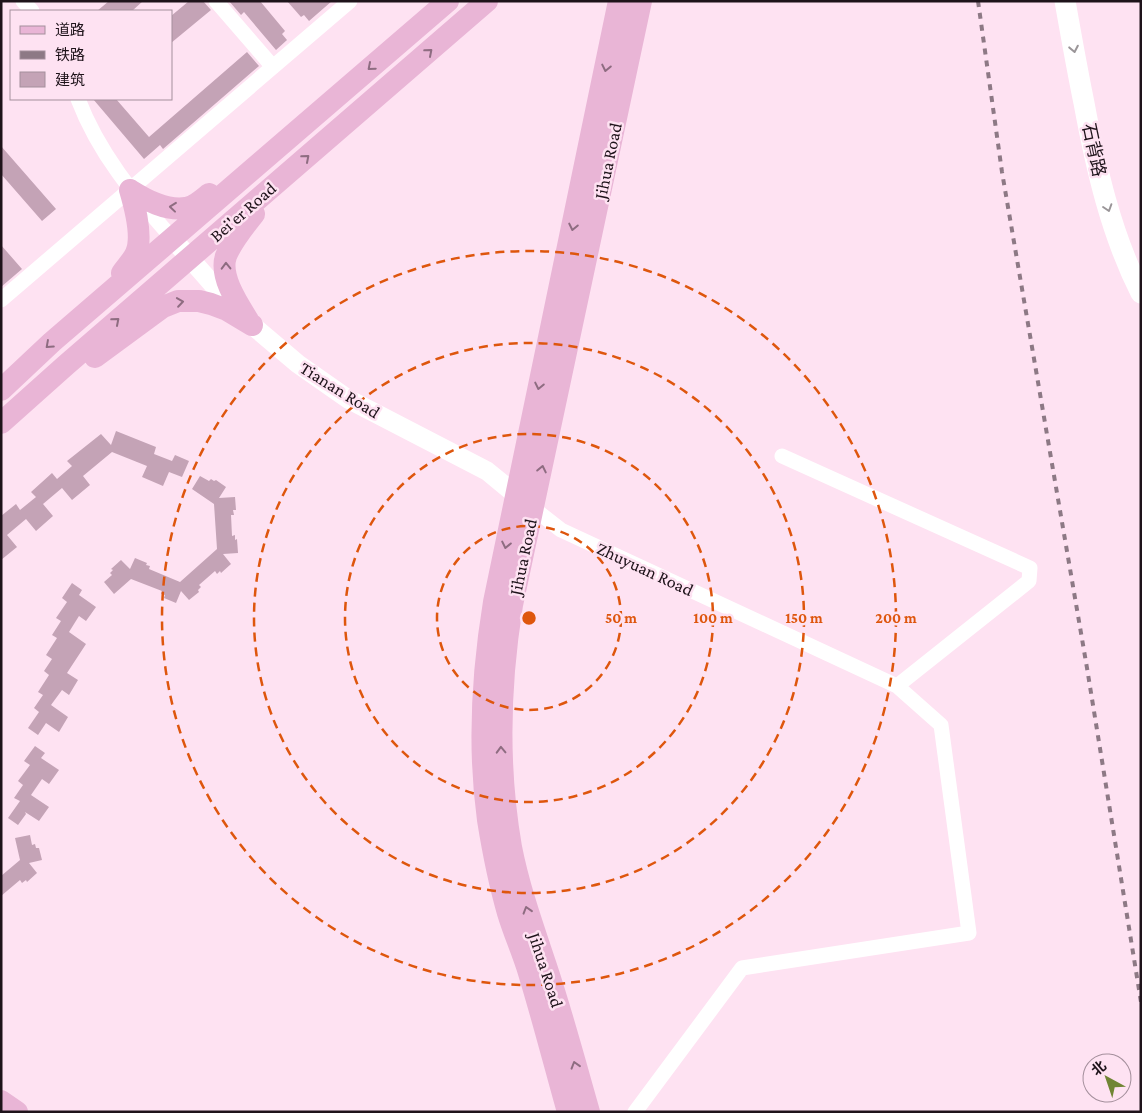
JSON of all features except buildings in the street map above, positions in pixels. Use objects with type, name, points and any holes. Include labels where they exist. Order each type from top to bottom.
[{"type":"main road","name":"Bei'er Road","points":[[1,390],[172,238],[448,1]]},
{"type":"main road","name":"Bei'er Road","points":[[1,424],[189,258],[487,1]]},
{"type":"main road","name":"Jihua Road","points":[[568,1112],[529,972],[513,928],[500,882],[490,829],[485,790],[482,727],[485,664],[494,602],[525,502],[641,1]]},
{"type":"main road","name":"石背路","points":[[1065,1],[1103,193],[1119,242],[1141,293]]},
{"type":"main road","name":"石背路","points":[[1080,1],[1106,140],[1116,181],[1133,237],[1141,256]]},
{"type":"main road","name":"Jihua Road","points":[[589,1112],[518,878],[503,788],[500,727],[503,666],[525,502],[615,8]]},
{"type":"main road","points":[[130,190],[163,206],[186,208],[201,201],[273,138],[327,105]]},
{"type":"main road","points":[[252,325],[233,297],[228,286],[225,258],[242,230],[279,181]]},
{"type":"main road","points":[[85,314],[136,253],[137,213],[130,190]]},
{"type":"main road","points":[[36,392],[77,372],[163,307],[178,301],[199,301],[211,304],[227,310],[252,325]]},
{"type":"main road","points":[[1,1101],[17,1112]]},
{"type":"street","points":[[216,1],[273,67]]},
{"type":"street","points":[[1,300],[350,1]]},
{"type":"street","points":[[78,100],[95,136],[112,164],[130,190],[172,238]]},
{"type":"street","name":"Tianan Road","points":[[172,238],[214,287],[252,325],[298,364],[348,399],[487,471],[525,502]]},
{"type":"street","points":[[782,456],[1030,568],[1029,581],[897,686]]},
{"type":"street","name":"Zhuyuan Road","points":[[525,502],[561,530],[897,686],[941,725],[969,933],[742,968],[635,1112]]},
{"type":"railway","points":[[978,1],[1002,172],[1087,668],[1141,1002]]}]
